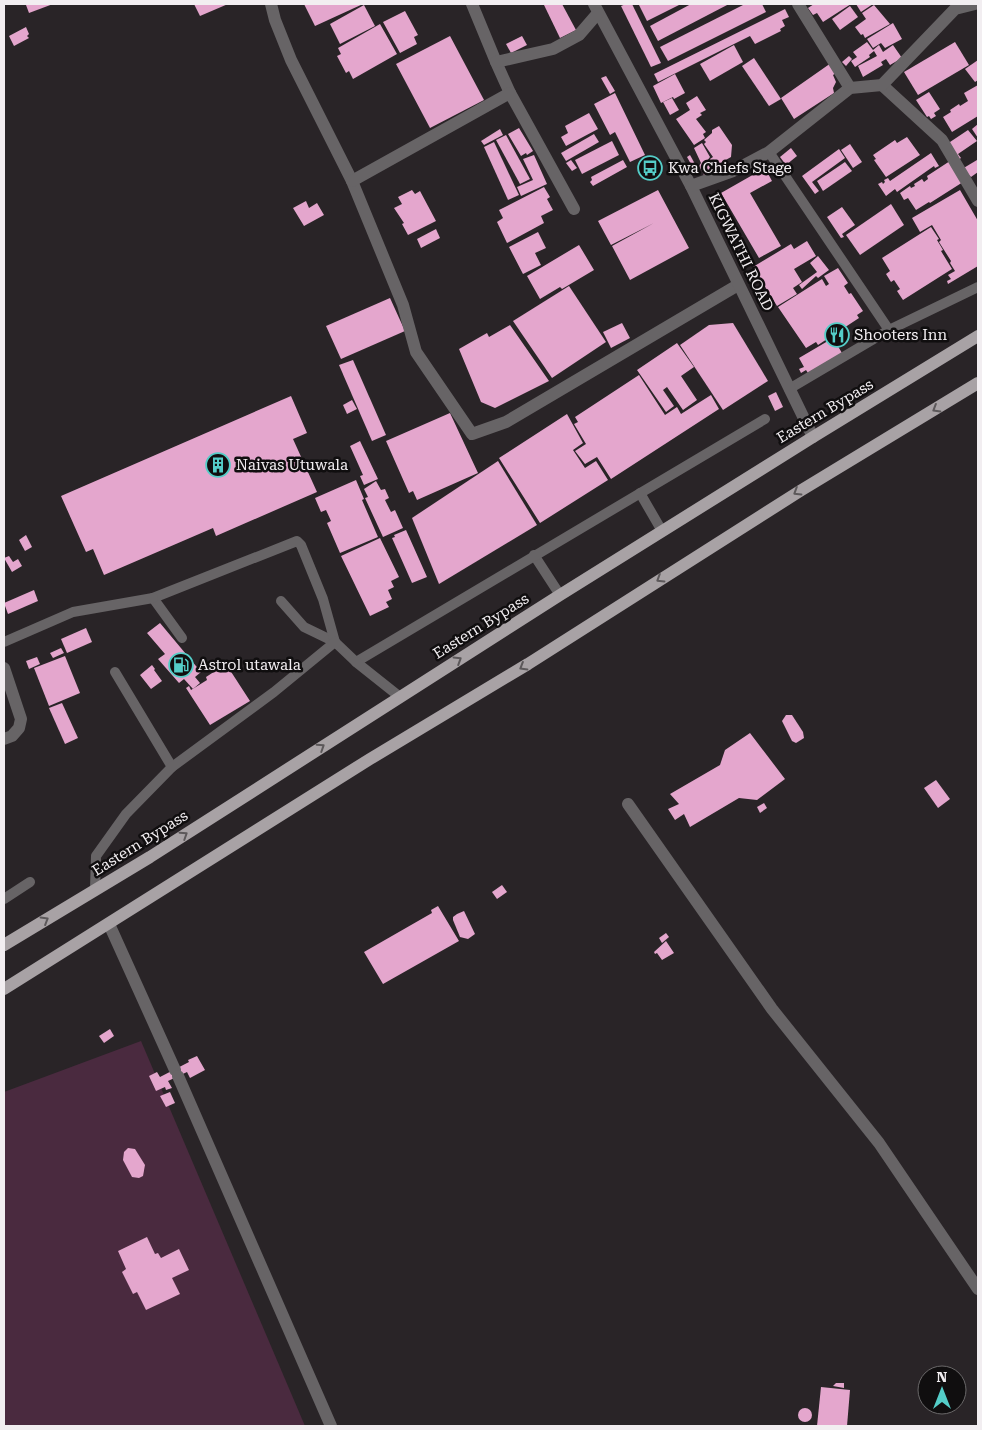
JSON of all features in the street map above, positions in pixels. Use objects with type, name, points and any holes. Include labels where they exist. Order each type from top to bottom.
[{"type":"main road","name":"Eastern Bypass","points":[[4,945],[150,857],[560,595],[812,437],[978,336]]},
{"type":"main road","points":[[4,989],[370,760],[528,664],[800,491],[978,383]]},
{"type":"street","points":[[271,4],[275,20],[291,60],[352,181],[403,305],[416,352],[472,434],[506,422],[738,285]]},
{"type":"street","points":[[472,4],[510,92],[574,209]]},
{"type":"street","points":[[798,4],[850,88]]},
{"type":"street","points":[[691,186],[733,172],[770,152],[850,88],[882,85],[954,6],[975,4]]},
{"type":"street","points":[[496,62],[553,49],[579,35],[596,8]]},
{"type":"street","name":"KIGWATHI ROAD","points":[[596,8],[691,186],[812,437]]},
{"type":"street","points":[[882,85],[942,140],[978,201]]},
{"type":"street","points":[[352,181],[510,92]]},
{"type":"street","points":[[4,668],[21,719],[19,728],[12,736],[4,739]]},
{"type":"street","points":[[628,804],[772,1009],[879,1143],[978,1289]]},
{"type":"street","points":[[109,924],[177,1073],[331,1426]]},
{"type":"lane","points":[[770,152],[889,330]]},
{"type":"lane","points":[[789,389],[889,330],[978,286]]},
{"type":"lane","points":[[356,662],[765,419]]},
{"type":"lane","points":[[640,493],[662,531]]},
{"type":"lane","points":[[4,642],[72,612],[153,598],[297,540],[301,545],[323,599],[335,642]]},
{"type":"lane","points":[[534,555],[560,595]]},
{"type":"lane","points":[[153,598],[182,638]]},
{"type":"lane","points":[[281,601],[304,627],[335,642],[356,662],[400,697]]},
{"type":"lane","points":[[95,889],[96,856],[126,814],[172,767],[274,692],[335,642]]},
{"type":"lane","points":[[115,672],[172,767]]},
{"type":"lane","points":[[4,898],[30,882]]},
{"type":"shaded area","points":[[141,1041],[305,1426],[4,1426],[4,1092]]},
{"type":"building","points":[[53,4],[29,13],[26,5]]},
{"type":"building","points":[[194,4],[228,4],[200,16]]},
{"type":"building","points":[[304,4],[363,4],[315,26]]},
{"type":"building","points":[[562,4],[576,30],[560,38],[544,5]]},
{"type":"building","points":[[632,4],[661,63],[651,67],[621,6]]},
{"type":"building","points":[[681,4],[647,21],[639,5]]},
{"type":"building","points":[[691,4],[729,4],[658,41],[650,26]]},
{"type":"building","points":[[745,4],[762,4],[766,12],[668,61],[660,47]]},
{"type":"building","points":[[814,4],[851,4],[823,22],[817,13],[813,15],[808,8]]},
{"type":"building","points":[[856,4],[873,4],[861,12]]},
{"type":"building","points":[[364,5],[375,26],[340,44],[330,24]]},
{"type":"building","points":[[874,5],[890,24],[865,38],[855,27],[866,19],[862,13]]},
{"type":"building","points":[[850,6],[858,17],[840,30],[832,19]]},
{"type":"building","points":[[785,9],[789,17],[782,20],[785,26],[780,29],[781,31],[755,44],[750,36],[658,82],[654,74]]},
{"type":"building","points":[[405,11],[418,35],[414,37],[417,44],[400,53],[383,22]]},
{"type":"building","points":[[893,23],[902,39],[885,48],[881,43],[873,48],[867,39]]},
{"type":"building","points":[[380,24],[397,54],[353,79],[349,71],[346,73],[337,56],[341,54],[338,48]]},
{"type":"building","points":[[26,27],[29,38],[14,46],[9,36]]},
{"type":"building","points":[[450,36],[484,100],[430,128],[396,64]]},
{"type":"building","points":[[522,36],[527,45],[511,53],[506,44]]},
{"type":"building","points":[[867,42],[873,50],[879,45],[883,52],[893,45],[902,58],[890,65],[886,59],[881,62],[883,65],[863,77],[858,66],[877,56],[874,51],[869,55],[870,57],[855,67],[851,61],[857,57],[853,52]]},
{"type":"building","points":[[955,42],[969,65],[918,95],[904,72]]},
{"type":"building","points":[[734,45],[743,62],[710,81],[700,64]]},
{"type":"building","points":[[849,56],[852,59],[846,66],[842,62]]},
{"type":"building","points":[[754,58],[781,99],[769,106],[742,66]]},
{"type":"building","points":[[978,60],[978,80],[975,82],[965,69]]},
{"type":"building","points":[[831,63],[836,73],[833,75],[836,82],[833,88],[834,93],[794,119],[781,98]]},
{"type":"building","points":[[675,74],[685,93],[661,103],[653,86]]},
{"type":"building","points":[[606,76],[615,91],[610,94],[601,78]]},
{"type":"building","points":[[978,85],[978,116],[952,132],[943,117],[959,104],[960,106],[968,101],[964,93]]},
{"type":"building","points":[[929,92],[940,109],[934,113],[936,116],[931,119],[929,116],[927,117],[916,100]]},
{"type":"building","points":[[615,93],[645,155],[630,162],[615,132],[610,135],[594,104]]},
{"type":"building","points":[[697,96],[706,110],[700,113],[702,115],[696,119],[706,132],[703,134],[705,138],[694,145],[676,119],[690,110],[686,103]]},
{"type":"building","points":[[672,98],[679,110],[670,115],[663,102]]},
{"type":"building","points":[[589,113],[598,129],[566,146],[561,137],[568,133],[565,126]]},
{"type":"building","points":[[978,124],[978,138],[972,129]]},
{"type":"building","points":[[719,126],[732,145],[731,157],[715,166],[710,159],[713,157],[704,144],[706,142],[704,140],[712,133],[712,130]]},
{"type":"building","points":[[519,128],[533,151],[527,155],[526,153],[521,156],[508,134]]},
{"type":"building","points":[[500,129],[503,135],[484,145],[481,141]]},
{"type":"building","points":[[968,130],[977,141],[958,154],[961,158],[958,160],[947,144]]},
{"type":"building","points":[[594,134],[599,142],[566,161],[561,153]]},
{"type":"building","points":[[506,135],[530,179],[520,184],[496,140]]},
{"type":"building","points":[[907,137],[920,155],[886,177],[874,160],[876,159],[873,155],[895,140],[897,143]]},
{"type":"building","points":[[612,141],[619,155],[582,174],[575,160]]},
{"type":"building","points":[[494,142],[519,195],[508,200],[484,147]]},
{"type":"building","points":[[702,143],[710,157],[707,161],[713,171],[705,177],[699,166],[701,163],[694,148]]},
{"type":"building","points":[[850,144],[862,162],[853,168],[841,150]]},
{"type":"building","points":[[791,148],[797,156],[786,165],[780,157]]},
{"type":"building","points":[[839,149],[845,158],[812,182],[819,191],[815,194],[802,176]]},
{"type":"building","points":[[931,153],[939,166],[935,168],[934,166],[897,192],[895,189],[886,196],[878,184],[882,182],[883,184],[884,180],[888,178],[890,181]]},
{"type":"building","points":[[534,155],[547,184],[521,196],[517,187],[533,180],[523,159]]},
{"type":"building","points":[[690,155],[695,164],[692,166],[687,157]]},
{"type":"building","points":[[571,160],[577,168],[572,171],[566,163]]},
{"type":"building","points":[[623,160],[627,167],[593,186],[590,182],[592,180],[591,177]]},
{"type":"building","points":[[977,160],[978,172],[971,177],[962,169]]},
{"type":"building","points":[[950,161],[963,182],[916,210],[908,198],[904,200],[900,193],[910,186],[911,188],[915,186],[914,184],[922,179],[924,182],[928,179],[927,176]]},
{"type":"building","points":[[845,162],[852,171],[823,191],[817,181]]},
{"type":"building","points":[[765,168],[772,181],[750,193],[781,246],[759,258],[721,193]]},
{"type":"building","points":[[544,187],[550,197],[547,199],[553,210],[541,216],[544,223],[507,243],[497,222],[503,218],[499,210]]},
{"type":"building","points":[[412,190],[415,194],[420,191],[436,221],[408,235],[402,224],[404,223],[394,208],[402,204],[398,197]]},
{"type":"building","points":[[658,190],[689,248],[630,280],[612,246],[654,223],[611,245],[598,221]]},
{"type":"building","points":[[960,190],[978,221],[978,266],[948,284],[947,281],[951,279],[948,275],[955,271],[939,242],[941,240],[932,225],[920,232],[912,218]]},
{"type":"building","points":[[306,201],[309,208],[317,203],[324,215],[304,226],[293,208]]},
{"type":"building","points":[[891,204],[904,225],[860,255],[846,235]]},
{"type":"building","points":[[842,207],[855,225],[842,234],[844,237],[841,238],[827,217]]},
{"type":"building","points":[[931,227],[939,239],[937,240],[943,250],[941,251],[952,269],[903,300],[897,291],[900,289],[894,280],[891,282],[886,274],[890,271],[882,258]]},
{"type":"building","points":[[436,229],[440,238],[421,248],[417,239]]},
{"type":"building","points":[[538,232],[546,248],[535,253],[541,265],[523,274],[509,247]]},
{"type":"building","points":[[807,241],[816,256],[794,269],[802,282],[793,288],[797,294],[777,306],[753,267],[791,244],[794,249]]},
{"type":"building","points":[[579,245],[594,270],[562,289],[560,287],[540,299],[527,276]]},
{"type":"building","points":[[818,256],[829,270],[818,278],[816,276],[802,289],[799,285],[817,272],[810,263]]},
{"type":"building","points":[[838,268],[848,283],[844,286],[863,311],[857,315],[859,318],[818,345],[816,342],[806,348],[778,307],[822,279],[826,286],[829,284],[824,276]]},
{"type":"building","points":[[569,286],[606,342],[552,378],[513,321]]},
{"type":"building","points":[[390,298],[405,331],[341,359],[326,326]]},
{"type":"building","points":[[622,323],[630,338],[611,348],[603,332]]},
{"type":"building","points":[[733,323],[768,381],[723,410],[680,345],[709,325]]},
{"type":"building","points":[[510,325],[549,381],[495,408],[481,402],[459,349],[487,333],[489,337]]},
{"type":"building","points":[[833,338],[842,353],[808,373],[806,370],[801,373],[799,369],[804,367],[799,358]]},
{"type":"building","points":[[677,343],[694,367],[681,376],[697,400],[683,410],[667,387],[663,390],[674,406],[666,412],[637,370]]},
{"type":"building","points":[[353,360],[386,435],[372,441],[339,365]]},
{"type":"building","points":[[639,375],[665,415],[677,407],[681,414],[711,395],[719,409],[611,479],[597,457],[585,464],[575,451],[586,444],[574,424],[578,422],[575,417]]},
{"type":"building","points":[[776,392],[783,407],[775,411],[768,396]]},
{"type":"building","name":"Naivas Utuwala","points":[[291,396],[307,433],[293,439],[317,492],[216,536],[213,528],[104,575],[93,549],[86,552],[61,496]]},
{"type":"building","points":[[352,400],[357,409],[347,414],[343,405]]},
{"type":"building","points":[[450,413],[478,473],[417,500],[413,491],[409,493],[386,441]]},
{"type":"building","points":[[567,414],[583,443],[573,450],[585,468],[596,461],[608,480],[540,523],[499,458]]},
{"type":"building","points":[[360,441],[378,479],[364,485],[360,476],[363,475],[350,446]]},
{"type":"building","points":[[498,461],[537,525],[439,584],[412,518]]},
{"type":"building","points":[[356,480],[364,499],[362,500],[378,537],[340,553],[327,523],[331,521],[326,510],[321,512],[315,498]]},
{"type":"building","points":[[376,481],[381,490],[385,489],[389,498],[385,500],[391,512],[395,510],[403,528],[383,537],[365,498],[368,497],[364,489]]},
{"type":"building","points":[[406,530],[427,577],[412,583],[392,538],[395,537],[394,535]]},
{"type":"building","points":[[26,535],[32,547],[25,551],[19,540]]},
{"type":"building","points":[[380,538],[399,577],[391,581],[394,587],[388,590],[392,599],[386,602],[389,607],[370,616],[341,556]]},
{"type":"building","points":[[9,556],[13,562],[18,559],[22,566],[12,572],[4,558]]},
{"type":"building","points":[[34,590],[38,601],[8,614],[4,603]]},
{"type":"building","points":[[160,623],[201,672],[195,677],[200,683],[193,689],[184,679],[179,683],[158,659],[165,654],[147,633]]},
{"type":"building","points":[[86,628],[92,642],[67,653],[61,639]]},
{"type":"building","points":[[61,648],[64,653],[53,658],[50,653]]},
{"type":"building","points":[[65,656],[80,693],[49,706],[34,668]]},
{"type":"building","points":[[37,657],[40,664],[29,669],[26,661]]},
{"type":"building","points":[[226,664],[250,701],[210,725],[186,688],[189,686],[191,690],[207,680],[206,677]]},
{"type":"building","points":[[152,665],[162,681],[151,689],[140,675]]},
{"type":"building","points":[[62,703],[78,738],[65,744],[49,708]]},
{"type":"building","points":[[786,715],[792,715],[803,732],[804,738],[796,743],[792,741],[782,721]]},
{"type":"building","points":[[750,733],[785,779],[757,800],[739,798],[690,827],[684,814],[675,820],[668,809],[679,804],[670,794],[720,765],[725,750]]},
{"type":"building","points":[[936,780],[950,799],[938,808],[924,788]]},
{"type":"building","points":[[764,803],[767,808],[760,813],[757,807]]},
{"type":"building","points":[[502,885],[507,892],[497,899],[492,892]]},
{"type":"building","points":[[438,906],[459,941],[383,984],[364,952],[432,913],[431,910]]},
{"type":"building","points":[[464,911],[475,934],[468,939],[460,937],[453,920],[453,917]]},
{"type":"building","points":[[666,933],[669,937],[662,943],[659,938]]},
{"type":"building","points":[[666,941],[674,953],[662,960],[654,952]]},
{"type":"building","points":[[110,1029],[114,1036],[104,1043],[99,1036]]},
{"type":"building","points":[[197,1056],[205,1070],[190,1078],[187,1072],[168,1081],[172,1088],[166,1090],[165,1087],[156,1091],[149,1076],[157,1072],[160,1077]]},
{"type":"building","points":[[170,1092],[175,1103],[166,1107],[160,1096]]},
{"type":"building","points":[[128,1148],[135,1149],[145,1165],[143,1176],[139,1178],[132,1177],[123,1160],[124,1152]]},
{"type":"building","points":[[147,1237],[155,1254],[158,1253],[161,1258],[179,1249],[189,1270],[172,1278],[180,1294],[146,1310],[137,1292],[133,1294],[122,1272],[126,1269],[118,1251]]},
{"type":"building","points":[[836,1383],[844,1383],[844,1388],[833,1386]]},
{"type":"building","points":[[821,1387],[850,1390],[847,1426],[817,1426]]},
{"type":"building","points":[[805,1408],[810,1410],[812,1415],[810,1420],[805,1422],[800,1420],[798,1415],[800,1410]]},
{"type":"place","name":"Kwa Chiefs Stage","points":[[650,168]]},
{"type":"place","name":"Shooters Inn","points":[[837,335]]},
{"type":"place","name":"Naivas Utuwala","points":[[218,465]]},
{"type":"place","name":"Astrol utawala","points":[[181,665]]}]
